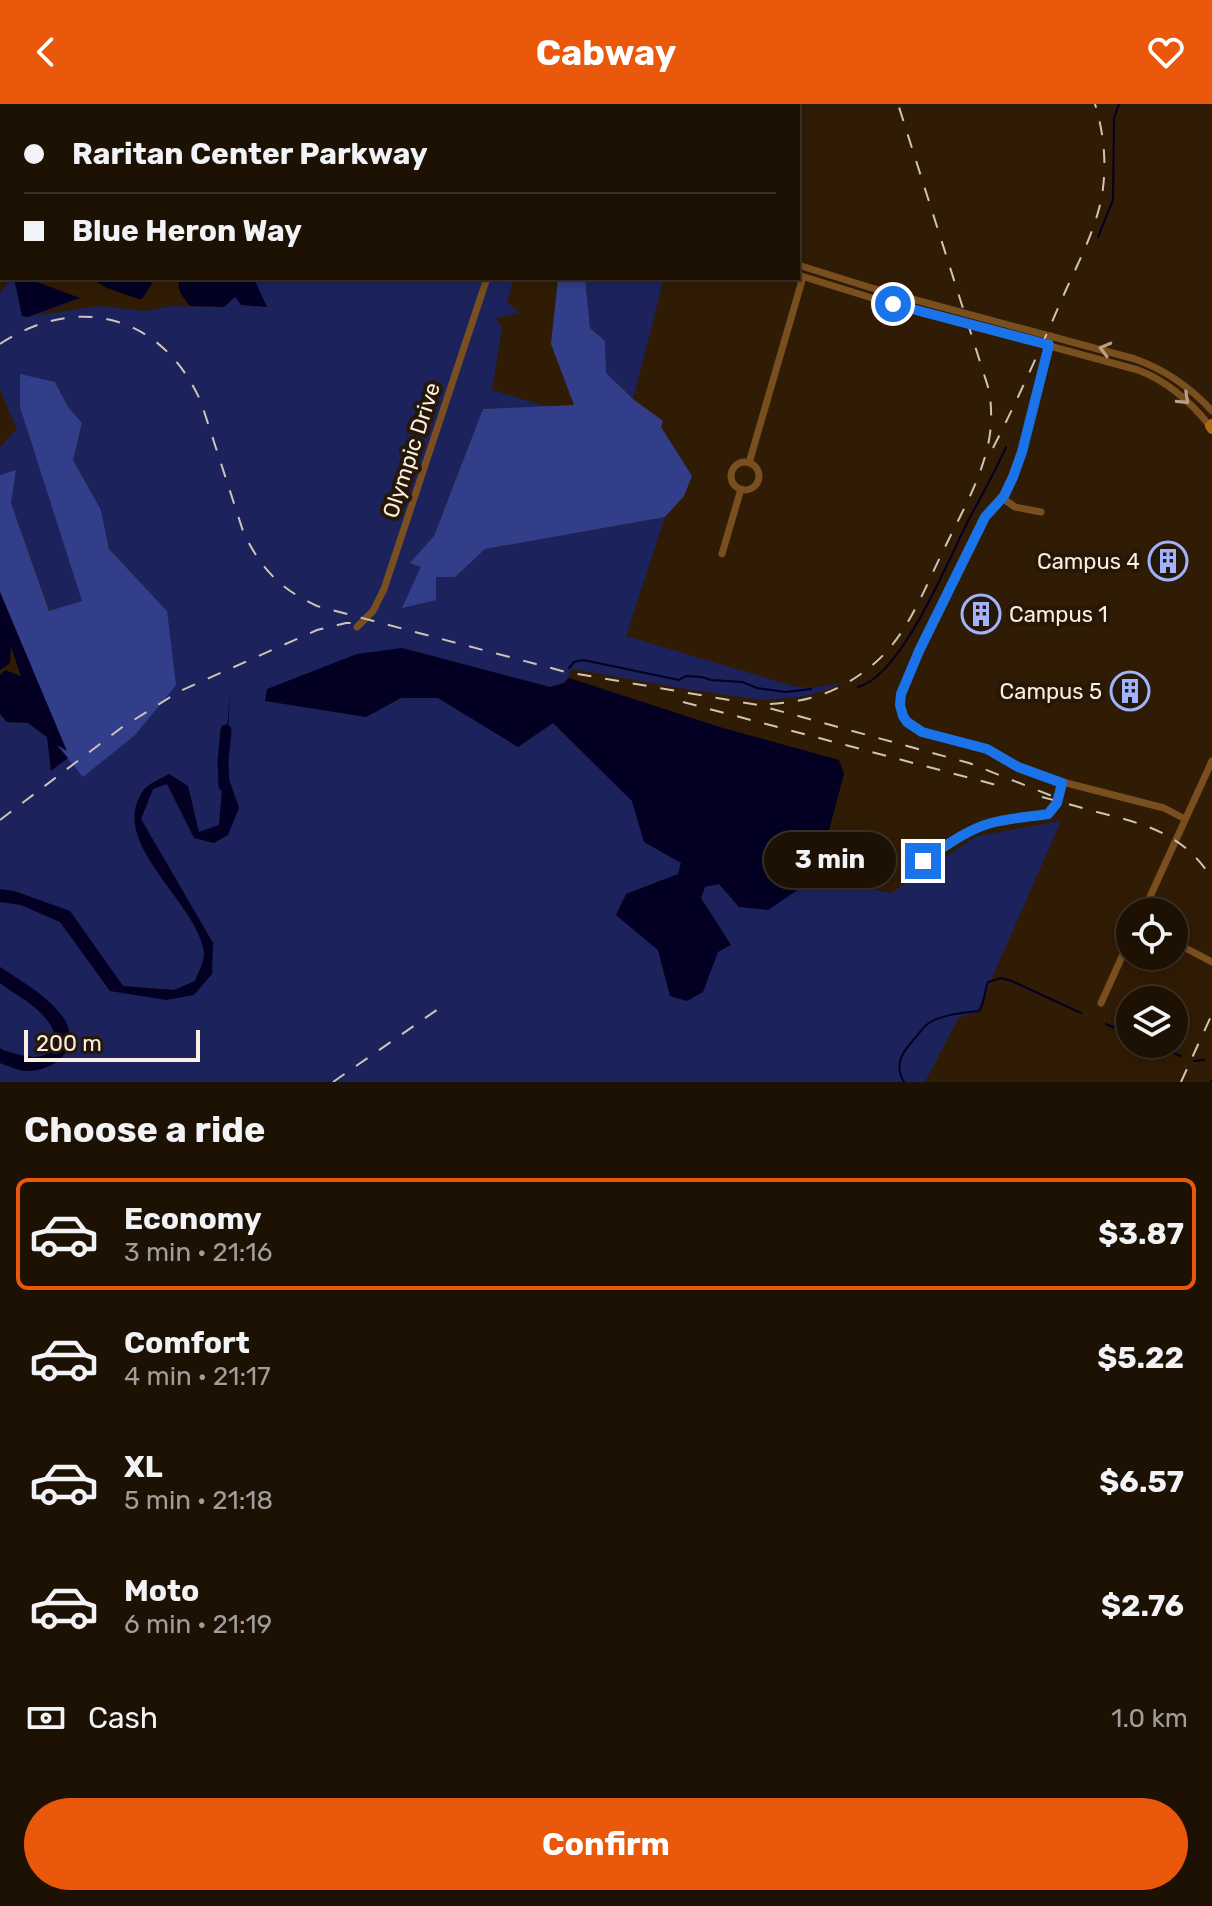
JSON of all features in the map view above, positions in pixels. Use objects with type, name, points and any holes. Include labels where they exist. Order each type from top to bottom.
[{"type":"street","points":[[800,266],[875,289],[1120,354],[1156,368],[1185,385],[1212,411]]},
{"type":"street","points":[[801,276],[1129,367],[1153,376],[1179,394],[1211,426]]},
{"type":"street","name":"Olympic Drive","points":[[357,627],[373,611],[384,589],[486,280]]},
{"type":"street","points":[[749,463],[800,280]]},
{"type":"street","points":[[1051,336],[1013,477],[1002,498],[985,517],[919,651],[900,702],[903,716],[915,729],[987,749],[1018,767],[1062,783],[1164,808],[1185,819]]},
{"type":"street","points":[[749,463],[757,469],[758,480],[753,487],[741,489],[732,481],[731,472],[737,464],[749,463]]},
{"type":"street","points":[[722,554],[741,489]]},
{"type":"street","points":[[1002,498],[1015,507],[1041,512]]},
{"type":"street","points":[[1149,898],[1212,761]]},
{"type":"street","points":[[923,861],[982,826],[1048,814],[1057,803],[1062,783]]},
{"type":"street","points":[[1188,949],[1212,962]]},
{"type":"street","points":[[1101,1003],[1116,970]]},
{"type":"shaded area","points":[[800,104],[1212,104],[1212,1082],[0,1082],[0,280],[800,280]]},
{"type":"shaded area","points":[[10,280],[31,280],[80,298],[34,316],[99,306],[145,311],[172,306],[224,307],[235,297],[266,307],[255,280],[513,280],[507,302],[520,313],[496,318],[502,328],[492,390],[548,407],[483,409],[434,536],[411,563],[436,576],[455,577],[485,549],[665,517],[626,636],[793,686],[810,688],[842,683],[799,697],[762,700],[573,669],[564,683],[550,687],[402,648],[366,717],[401,698],[438,698],[518,747],[553,723],[632,801],[644,842],[681,863],[678,874],[627,894],[616,915],[658,950],[670,996],[703,992],[718,951],[731,945],[701,898],[705,886],[719,884],[739,907],[808,883],[829,830],[827,880],[891,893],[977,836],[1061,821],[977,1012],[959,1017],[925,1082],[0,1082],[0,1063],[26,1072],[67,1051],[41,995],[0,967],[0,902],[21,905],[60,922],[110,991],[194,995],[213,943],[141,819],[153,789],[167,784],[194,838],[214,843],[239,808],[226,771],[227,734],[220,825],[199,833],[188,786],[169,775],[145,788],[135,811],[136,831],[145,851],[198,933],[204,952],[195,981],[174,990],[123,986],[70,911],[0,889],[0,714],[7,722],[28,723],[48,738],[52,770],[68,758],[83,777],[167,611],[109,549],[101,510],[73,460],[82,423],[68,407],[55,382],[20,406],[82,601],[50,612],[11,503],[16,470],[0,475],[0,447],[17,429],[0,390],[0,293]]},
{"type":"shaded area","points":[[558,280],[585,280],[590,328],[605,341],[606,373],[633,399],[663,421],[661,427],[692,476],[684,496],[665,517],[485,549],[455,577],[436,577],[436,600],[402,608],[421,567],[410,563],[434,536],[483,409],[574,405],[551,344]]},
{"type":"shaded area","points":[[585,280],[663,280],[633,399],[606,373],[605,341],[590,328]]},
{"type":"shaded area","points":[[20,374],[55,382],[68,407],[82,423],[73,460],[101,510],[109,549],[167,611],[176,685],[135,735],[83,777],[54,742],[65,750],[0,592],[0,475],[16,470],[11,503],[49,611],[82,601],[20,407]]},
{"type":"shaded area","points":[[0,983],[47,1019],[56,1040],[51,1052],[30,1057],[0,1048]]},
{"type":"water","points":[[14,280],[31,280],[80,298],[28,317],[22,316]]},
{"type":"water","points":[[94,280],[151,280],[152,283],[142,299],[107,288]]},
{"type":"water","points":[[179,280],[255,280],[267,307],[241,305],[235,297],[224,307],[190,306],[179,290]]},
{"type":"water","points":[[0,592],[67,751],[57,745],[68,758],[51,771],[47,737],[28,723],[7,722],[0,714],[0,675],[5,670],[21,676],[11,647],[10,663],[0,670]]},
{"type":"water","points":[[402,648],[550,687],[569,678],[723,728],[839,760],[844,774],[829,830],[808,883],[768,910],[739,907],[719,884],[705,887],[701,898],[731,945],[718,952],[703,992],[687,1001],[670,996],[658,950],[616,915],[626,894],[678,874],[681,863],[644,842],[632,801],[553,723],[518,747],[438,698],[401,698],[366,717],[265,701],[267,689],[357,654]]},
{"type":"water","points":[[230,693],[226,771],[239,808],[228,835],[214,843],[194,838],[167,784],[153,789],[141,819],[213,943],[212,974],[194,995],[166,1000],[110,991],[60,922],[21,905],[0,902],[0,889],[70,911],[123,986],[174,990],[195,981],[204,956],[198,933],[145,851],[136,831],[135,811],[145,788],[169,774],[188,786],[199,832],[219,825]]},
{"type":"water","points":[[0,967],[34,989],[63,1017],[68,1027],[69,1046],[50,1066],[26,1071],[0,1063],[0,1048],[34,1057],[51,1052],[56,1040],[51,1026],[41,1013],[0,983]]},
{"type":"waterway","points":[[1098,237],[1113,200],[1114,118],[1119,104]]},
{"type":"waterway","points":[[858,687],[875,678],[907,639],[1006,447]]},
{"type":"waterway","points":[[569,668],[574,662],[583,660],[679,680],[686,676],[702,677],[786,692],[811,689]]},
{"type":"waterway","points":[[224,786],[226,730]]},
{"type":"waterway","points":[[904,1082],[899,1069],[901,1058],[922,1029],[940,1018],[979,1011],[988,982],[1001,978],[1012,981],[1081,1013]]},
{"type":"waterway","points":[[1106,1024],[1116,1029]]},
{"type":"waterway","points":[[1194,1061],[1204,1060]]},
{"type":"railway","points":[[770,704],[827,693],[863,672],[888,650],[924,592],[975,484],[988,445],[991,418],[989,390],[898,104]]},
{"type":"railway","points":[[993,448],[1096,220],[1104,184],[1104,161],[1101,126],[1095,104]]},
{"type":"railway","points":[[0,344],[30,328],[59,319],[88,317],[116,321],[142,332],[165,349],[185,373],[201,402],[243,531],[257,556],[282,585],[317,606],[566,672],[758,705],[969,763],[1052,796]]},
{"type":"railway","points":[[0,820],[121,728],[180,691],[317,630],[361,623]]},
{"type":"railway","points":[[683,702],[1004,787]]},
{"type":"railway","points":[[1042,797],[1131,821],[1162,833],[1189,851],[1212,879]]},
{"type":"railway","points":[[333,1082],[444,1005]]},
{"type":"railway","points":[[1181,1082],[1212,1014]]},
{"type":"place","name":"Campus 4","points":[[1168,561]]},
{"type":"place","name":"Campus 1","points":[[981,614]]},
{"type":"place","name":"Campus 5","points":[[1130,691]]},
{"type":"route","points":[[893,304],[1049,345],[1013,477],[1004,496],[985,517],[919,651],[901,694],[900,705],[903,716],[915,729],[987,749],[1018,767],[1062,783],[1057,803],[1048,814],[982,826],[923,861]]}]
